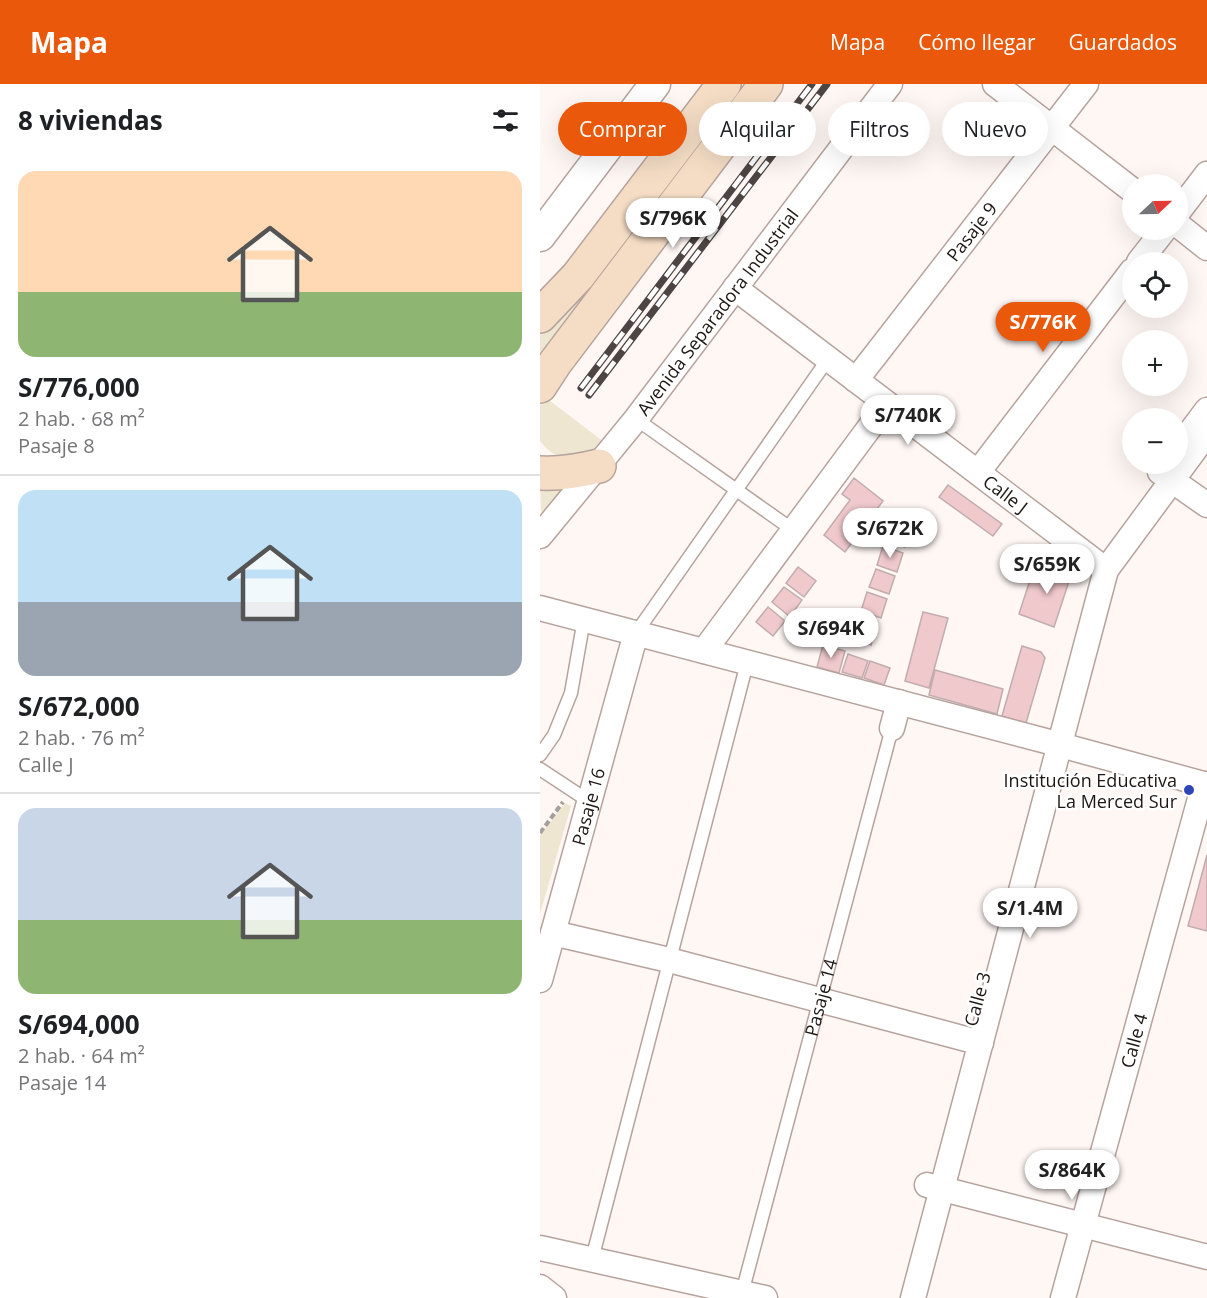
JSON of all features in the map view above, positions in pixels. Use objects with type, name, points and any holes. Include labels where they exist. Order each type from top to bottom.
[{"type":"main road","points":[[540,316],[578,276],[724,84]]},
{"type":"main road","points":[[540,386],[766,84]]},
{"type":"main road","points":[[540,473],[559,474],[598,465]]},
{"type":"street","points":[[540,236],[655,84]]},
{"type":"street","name":"Avenida Separadora Industrial","points":[[540,536],[636,419],[890,84]]},
{"type":"street","points":[[995,84],[1122,182]]},
{"type":"street","name":"Pasaje 9","points":[[856,380],[1086,84]]},
{"type":"street","points":[[1188,199],[1207,174]]},
{"type":"street","points":[[1188,233],[1207,248]]},
{"type":"street","points":[[1147,252],[1156,240]]},
{"type":"street","points":[[978,472],[1122,284]]},
{"type":"street","name":"Calle J","points":[[735,288],[1100,565]]},
{"type":"street","points":[[704,651],[887,404]]},
{"type":"street","points":[[1188,436],[1207,410]]},
{"type":"street","points":[[1188,451],[1207,433]]},
{"type":"street","points":[[1100,565],[1165,474]]},
{"type":"street","points":[[1168,474],[1207,505]]},
{"type":"street","name":"Calle 3","points":[[896,1298],[934,1187],[1100,565]]},
{"type":"street","points":[[540,608],[1205,785]]},
{"type":"street","name":"Pasaje 16","points":[[540,980],[553,933],[581,796],[636,633]]},
{"type":"street","name":"Pasaje 14","points":[[892,728],[899,702]]},
{"type":"street","name":"Calle 4","points":[[1063,1298],[1205,785]]},
{"type":"street","points":[[553,933],[669,960],[974,1041]]},
{"type":"street","points":[[934,1187],[1207,1257]]},
{"type":"street","name":"Calle 3","points":[[913,1298],[934,1187]]},
{"type":"street","points":[[540,1248],[753,1295]]},
{"type":"street","points":[[540,1287],[554,1298]]},
{"type":"lane","points":[[636,633],[828,359]]},
{"type":"lane","points":[[636,419],[793,530]]},
{"type":"lane","points":[[540,755],[554,735],[571,693],[584,620]]},
{"type":"lane","points":[[592,1259],[747,663]]},
{"type":"lane","name":"Pasaje 14","points":[[753,1295],[820,1001],[892,728]]},
{"type":"lane","points":[[540,769],[581,796]]},
{"type":"path","points":[[540,833],[581,796]]},
{"type":"shaded area","points":[[607,262],[612,266],[540,363],[540,333],[567,308]]},
{"type":"shaded area","points":[[545,397],[604,442],[592,451],[570,456],[559,456],[549,451],[540,441],[540,406]]},
{"type":"shaded area","points":[[568,488],[542,522],[540,489]]},
{"type":"shaded area","points":[[565,803],[571,806],[540,914],[540,836]]},
{"type":"building","points":[[854,478],[883,501],[845,552],[824,535],[850,500],[842,494]]},
{"type":"building","points":[[948,485],[1002,524],[993,536],[939,497]]},
{"type":"building","points":[[892,522],[911,529],[905,547],[885,540]]},
{"type":"building","points":[[883,546],[903,553],[897,572],[877,565]]},
{"type":"building","points":[[1052,559],[1072,572],[1054,627],[1019,614],[1030,580],[1049,585],[1050,572],[1041,571],[1043,565],[1051,564]]},
{"type":"building","points":[[798,567],[816,581],[804,597],[786,583]]},
{"type":"building","points":[[876,569],[895,576],[889,594],[869,587]]},
{"type":"building","points":[[784,587],[802,600],[790,617],[772,602]]},
{"type":"building","points":[[867,592],[887,599],[881,618],[861,611]]},
{"type":"building","points":[[768,607],[785,621],[773,636],[756,622]]},
{"type":"building","points":[[923,612],[948,618],[929,688],[905,681]]},
{"type":"building","points":[[858,619],[877,626],[871,645],[851,638]]},
{"type":"building","points":[[823,645],[845,651],[839,673],[817,667]]},
{"type":"building","points":[[1022,646],[1041,652],[1045,658],[1026,723],[1002,716]]},
{"type":"building","points":[[848,654],[868,661],[862,678],[842,672]]},
{"type":"building","points":[[870,661],[890,668],[884,685],[864,678]]},
{"type":"building","points":[[935,670],[1003,689],[997,714],[929,695]]},
{"type":"building","points":[[1207,855],[1207,931],[1188,926]]},
{"type":"railway","points":[[581,388],[812,84]]},
{"type":"railway","points":[[589,395],[827,84]]},
{"type":"place","name":"Institución Educativa La Merced Sur","points":[[1189,790]]}]
